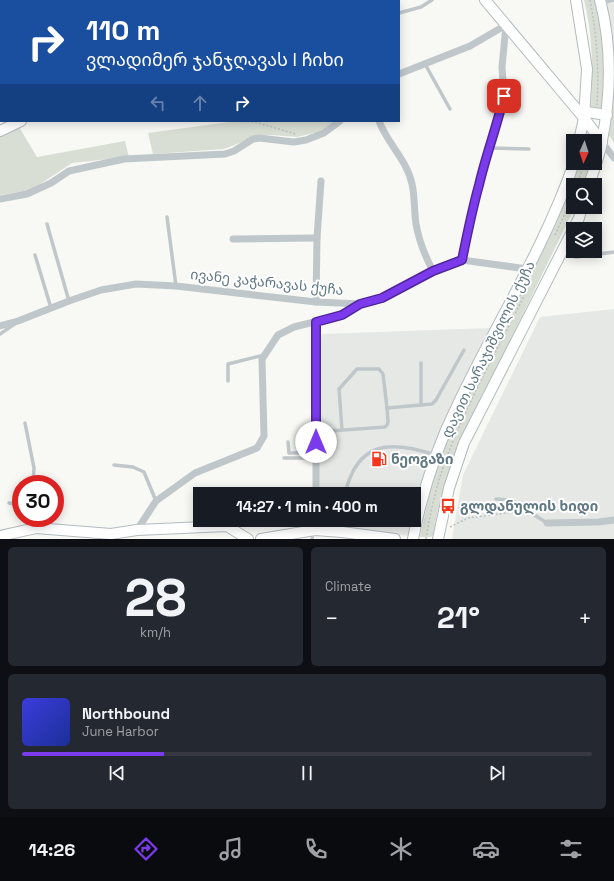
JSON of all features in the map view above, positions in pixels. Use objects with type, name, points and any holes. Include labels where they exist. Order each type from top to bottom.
[{"type":"main road","points":[[485,0],[582,113],[596,134]]},
{"type":"main road","points":[[576,0],[587,69],[580,134]]},
{"type":"main road","points":[[601,2],[611,43],[607,115],[602,142]]},
{"type":"main road","points":[[582,113],[607,115]]},
{"type":"main road","points":[[0,131],[19,122]]},
{"type":"main road","name":"დავით სარაჯიშვილის ქუჩა","points":[[421,506],[436,455],[457,405],[527,269],[563,194],[572,170]]},
{"type":"main road","name":"დავით სარაჯიშვილის ქუჩა","points":[[438,539],[449,488],[464,444],[580,214]]},
{"type":"main road","points":[[62,527],[110,534],[138,530],[227,526],[248,539]]},
{"type":"main road","points":[[0,536],[24,527]]},
{"type":"main road","name":"დავით სარაჯიშვილის ქუჩა","points":[[413,539],[416,527]]},
{"type":"main road","points":[[261,539],[314,530],[336,534],[395,539]]},
{"type":"street","points":[[400,74],[470,46],[506,25]]},
{"type":"street","points":[[462,260],[478,186],[499,119],[504,96],[502,67],[506,25]]},
{"type":"street","points":[[0,199],[27,194],[51,183],[69,171],[124,159],[225,154],[234,152],[253,139],[259,138],[294,142],[306,140],[324,132],[339,122]]},
{"type":"street","points":[[379,122],[382,129],[401,157],[412,183],[416,225],[422,251],[433,271]]},
{"type":"street","points":[[602,142],[613,156]]},
{"type":"street","points":[[316,302],[317,238],[321,180]]},
{"type":"street","points":[[233,239],[317,238]]},
{"type":"street","name":"ივანე კაჭარავას ქუჩა","points":[[0,326],[18,321],[101,290],[136,284],[176,286],[316,302],[360,304],[382,298],[433,271],[462,260],[527,269]]},
{"type":"street","points":[[138,530],[156,501],[196,473],[257,448],[264,436],[262,359],[278,336],[294,327],[342,315],[360,304]]},
{"type":"street","points":[[316,322],[316,487]]},
{"type":"street","points":[[547,523],[599,522],[614,520]]},
{"type":"lane","points":[[400,13],[421,7],[432,0]]},
{"type":"lane","points":[[601,2],[614,0]]},
{"type":"lane","points":[[425,64],[450,109]]},
{"type":"lane","points":[[489,148],[529,149]]},
{"type":"lane","points":[[167,217],[176,286]]},
{"type":"lane","points":[[47,224],[69,301]]},
{"type":"lane","points":[[561,252],[576,258],[614,252]]},
{"type":"lane","points":[[35,255],[51,308]]},
{"type":"lane","points":[[0,334],[18,321]]},
{"type":"lane","points":[[387,408],[432,404],[436,400],[464,350]]},
{"type":"lane","points":[[228,381],[228,364],[265,355]]},
{"type":"lane","points":[[421,363],[421,405]]},
{"type":"lane","points":[[316,432],[385,427],[388,425],[382,371],[379,369],[358,370],[339,389],[342,430]]},
{"type":"lane","points":[[25,422],[34,468],[34,475]]},
{"type":"lane","points":[[288,442],[289,453],[316,456]]},
{"type":"lane","points":[[346,487],[356,464],[362,457],[373,450],[392,446],[416,449],[436,455]]},
{"type":"lane","points":[[284,458],[316,456]]},
{"type":"lane","points":[[114,465],[133,467],[144,472],[156,501]]},
{"type":"lane","points":[[496,499],[511,500],[547,523]]},
{"type":"path","points":[[590,0],[594,19],[599,78],[597,105]]},
{"type":"path","points":[[255,122],[299,135],[306,140]]},
{"type":"path","points":[[553,239],[566,211]]},
{"type":"path","points":[[426,539],[433,502],[445,463],[460,425],[528,288]]},
{"type":"path","points":[[421,521],[451,527],[468,518],[513,512],[520,506]]},
{"type":"shaded area","points":[[584,0],[597,0],[603,35],[606,79],[603,112],[591,108],[592,54]]},
{"type":"shaded area","points":[[604,0],[614,0],[614,48],[612,49]]},
{"type":"shaded area","points":[[614,70],[614,143],[609,135]]},
{"type":"shaded area","points":[[229,122],[333,122],[323,131],[297,137],[271,135],[257,136],[224,149],[153,154],[148,133]]},
{"type":"shaded area","points":[[19,127],[37,157],[125,141],[129,157],[72,163],[31,190],[0,195],[0,136]]},
{"type":"shaded area","points":[[576,170],[590,170],[587,178],[573,178]]},
{"type":"shaded area","points":[[566,196],[566,214],[572,214],[568,222],[566,222],[566,225],[461,441],[444,488],[433,535],[431,537],[420,537],[432,483],[447,439],[460,409]]},
{"type":"shaded area","points":[[614,309],[614,539],[452,539],[463,475],[540,317]]},
{"type":"shaded area","points":[[491,328],[421,489],[421,487],[319,487],[319,352],[322,334]]},
{"type":"shaded area","points":[[328,527],[413,527],[411,536]]},
{"type":"place","name":"ნეოგაზი","points":[[379,459]]},
{"type":"place","name":"გლდანულის ხიდი","points":[[448,506]]},
{"type":"route","points":[[316,442],[316,322],[342,315],[360,304],[382,298],[433,271],[462,260],[478,186],[499,119],[504,96]]}]
